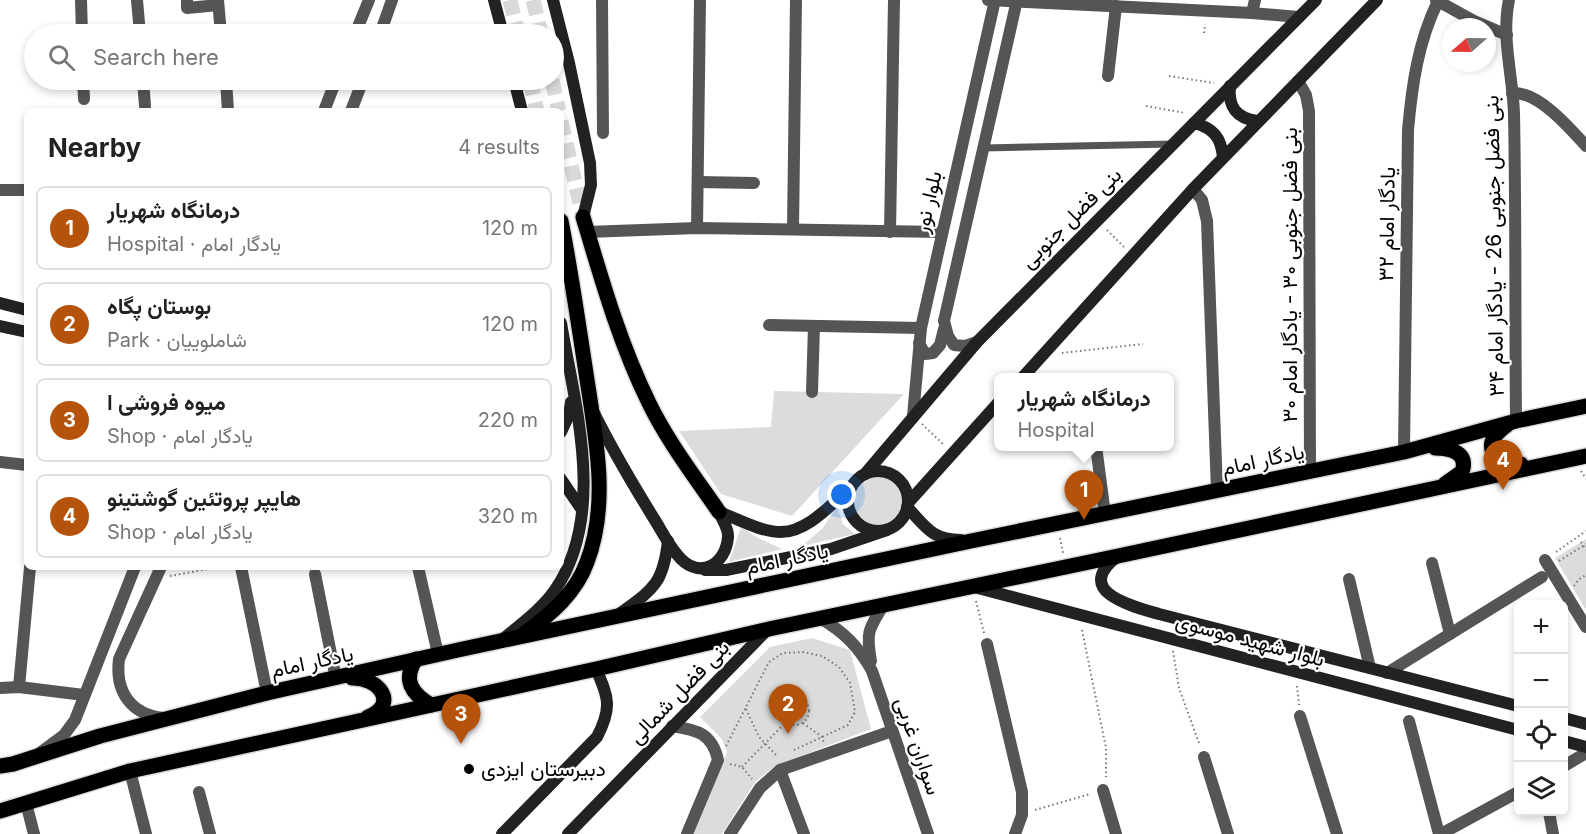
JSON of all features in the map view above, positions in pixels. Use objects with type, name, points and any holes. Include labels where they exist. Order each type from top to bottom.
[{"type":"main road","points":[[494,0],[500,24]]},
{"type":"main road","points":[[553,0],[559,24]]},
{"type":"main road","name":"بنی فضل جنوبی","points":[[865,474],[977,342],[1316,0]]},
{"type":"main road","points":[[1026,373],[1223,157],[1377,0]]},
{"type":"main road","points":[[564,43],[590,163],[591,185],[585,225],[612,315],[650,405],[674,446],[719,512],[728,532],[724,552],[715,563],[701,570]]},
{"type":"main road","points":[[1230,86],[1229,99],[1234,111],[1244,119],[1257,122]]},
{"type":"main road","points":[[517,90],[521,108]]},
{"type":"main road","points":[[1198,120],[1216,134],[1222,144],[1223,157]]},
{"type":"main road","points":[[520,636],[548,616],[578,583],[588,562],[599,494],[598,452],[564,238]]},
{"type":"main road","points":[[0,303],[24,309]]},
{"type":"main road","points":[[0,326],[24,331]]},
{"type":"main road","points":[[501,641],[533,614],[555,591],[570,564],[578,538],[584,480],[581,441],[573,392],[564,361]]},
{"type":"main road","points":[[564,426],[569,415],[573,392]]},
{"type":"main road","name":"یادگار امام","points":[[0,766],[13,764],[100,736],[267,693],[438,654],[1423,448],[1512,422],[1586,406]]},
{"type":"main road","points":[[591,407],[612,448],[676,553],[688,565],[711,571],[831,549],[887,530],[902,520],[908,505],[994,408]]},
{"type":"main road","points":[[1512,422],[1493,438],[1492,454],[1498,462],[1517,465],[1584,456]]},
{"type":"main road","points":[[1423,448],[1448,448],[1462,456],[1464,461],[1462,472],[1457,477],[1429,490]]},
{"type":"main road","points":[[0,811],[130,771],[769,629],[1584,456]]},
{"type":"main road","points":[[887,530],[867,529],[858,524],[848,506],[848,496],[857,479],[875,471],[895,476],[902,483],[907,493],[908,505],[932,533],[940,538],[971,541]]},
{"type":"main road","points":[[564,483],[582,510]]},
{"type":"main road","points":[[719,512],[763,528],[784,532],[812,520],[852,486]]},
{"type":"main road","points":[[615,618],[659,580],[666,565],[668,541]]},
{"type":"main road","name":"بلوار شهید موسوی","points":[[1118,556],[1106,566],[1103,575],[1103,585],[1108,594],[1117,601],[1159,614],[1514,705]]},
{"type":"main road","name":"بلوار شهید موسوی","points":[[972,587],[1514,729]]},
{"type":"main road","name":"بنی فضل شمالی","points":[[568,834],[769,629]]},
{"type":"main road","points":[[416,659],[410,669],[409,679],[419,698],[431,705]]},
{"type":"main road","name":"بنی فضل شمالی","points":[[502,834],[597,737],[606,720],[608,704],[596,669]]},
{"type":"main road","points":[[336,679],[362,678],[379,687],[384,701],[382,707],[377,713],[360,720]]},
{"type":"main road","points":[[1568,719],[1586,724]]},
{"type":"main road","points":[[1568,742],[1586,747]]},
{"type":"street","points":[[81,0],[82,24]]},
{"type":"street","points":[[137,0],[139,24]]},
{"type":"street","points":[[187,0],[187,8],[218,2],[220,24]]},
{"type":"street","points":[[359,24],[369,0]]},
{"type":"street","points":[[384,24],[392,0]]},
{"type":"street","points":[[602,0],[603,133]]},
{"type":"street","points":[[697,228],[700,0]]},
{"type":"street","points":[[794,229],[796,0]]},
{"type":"street","points":[[890,232],[894,0]]},
{"type":"street","points":[[988,0],[1112,4],[1299,17]]},
{"type":"street","name":"بلوار نور","points":[[913,416],[918,342],[995,0]]},
{"type":"street","points":[[1251,13],[1255,0]]},
{"type":"street","name":"بنی فضل جنوبی 26 - یادگار امام ۳۴","points":[[1509,0],[1507,35],[1515,160],[1512,422]]},
{"type":"street","name":"بلوار نور","points":[[918,342],[925,354],[933,353],[942,339],[944,321],[1016,1]]},
{"type":"street","points":[[1437,1],[1474,21],[1507,35]]},
{"type":"street","name":"یادگار امام ۳۲","points":[[1404,452],[1408,130],[1412,89],[1419,54],[1428,21],[1437,1]]},
{"type":"street","points":[[1108,76],[1112,4]]},
{"type":"street","name":"بنی فضل جنوبی ۳۰ - یادگار امام ۳۰","points":[[1298,81],[1306,95],[1309,111],[1310,471]]},
{"type":"street","points":[[84,90],[84,99]]},
{"type":"street","points":[[144,90],[145,106]]},
{"type":"street","points":[[227,90],[228,108]]},
{"type":"street","points":[[325,108],[332,90]]},
{"type":"street","points":[[352,108],[359,90]]},
{"type":"street","points":[[1512,93],[1523,92],[1562,119],[1586,147]]},
{"type":"street","points":[[698,182],[754,183]]},
{"type":"street","points":[[1193,189],[1202,200],[1207,221],[1217,491]]},
{"type":"street","points":[[0,190],[24,190]]},
{"type":"street","points":[[585,225],[941,232]]},
{"type":"street","points":[[944,321],[948,336],[954,345],[965,346],[977,342]]},
{"type":"street","points":[[769,326],[921,328]]},
{"type":"street","points":[[812,392],[814,326]]},
{"type":"street","points":[[1097,451],[1105,514]]},
{"type":"street","points":[[0,462],[24,465]]},
{"type":"street","points":[[1432,563],[1450,634]]},
{"type":"street","points":[[1387,673],[1450,634],[1546,568],[1586,627]]},
{"type":"street","points":[[20,687],[30,570]]},
{"type":"street","points":[[34,757],[64,735],[75,720],[134,570]]},
{"type":"street","points":[[242,570],[267,693]]},
{"type":"street","points":[[419,570],[438,654]]},
{"type":"street","points":[[158,573],[119,659],[117,671],[119,682],[129,703],[149,716],[167,719]]},
{"type":"street","points":[[315,574],[336,679]]},
{"type":"street","points":[[1349,579],[1370,668]]},
{"type":"street","points":[[872,671],[867,639],[870,627],[883,606]]},
{"type":"street","points":[[820,618],[838,628],[853,642],[872,671]]},
{"type":"street","points":[[987,644],[1022,792],[1022,814],[1015,834]]},
{"type":"street","name":"سواران غربی","points":[[872,671],[928,834]]},
{"type":"street","points":[[0,688],[20,687],[84,696]]},
{"type":"street","points":[[1300,716],[1337,834]]},
{"type":"street","points":[[1409,721],[1440,834],[1514,794]]},
{"type":"street","points":[[672,726],[699,730],[715,748],[718,760],[687,834]]},
{"type":"street","points":[[730,834],[760,788],[780,771],[892,730]]},
{"type":"street","points":[[1568,763],[1586,753]]},
{"type":"street","points":[[1204,757],[1228,834]]},
{"type":"street","points":[[130,771],[146,834]]},
{"type":"street","points":[[780,771],[804,834]]},
{"type":"street","points":[[1103,790],[1116,834]]},
{"type":"street","points":[[199,792],[210,834]]},
{"type":"street","points":[[26,803],[34,834]]},
{"type":"street","points":[[1550,816],[1553,834]]},
{"type":"lane","points":[[983,148],[1173,144]]},
{"type":"path","points":[[1169,76],[1230,86]]},
{"type":"path","points":[[1146,106],[1198,120]]},
{"type":"path","points":[[1097,220],[1132,256]]},
{"type":"path","points":[[1041,356],[1143,344]]},
{"type":"path","points":[[913,416],[953,453]]},
{"type":"path","points":[[1056,524],[1067,567]]},
{"type":"path","points":[[1546,568],[1586,531]]},
{"type":"path","points":[[1546,568],[1584,544],[1586,550]]},
{"type":"path","points":[[158,573],[188,570]]},
{"type":"path","points":[[972,587],[987,644]]},
{"type":"path","points":[[1022,814],[1103,790],[1106,776],[1106,748],[1079,615]]},
{"type":"path","points":[[1171,639],[1179,688],[1204,757]]},
{"type":"path","points":[[746,709],[759,737],[778,758],[848,725],[855,712],[850,683],[839,666],[822,656],[803,652],[783,653],[769,662],[718,760],[742,767],[760,788]]},
{"type":"path","points":[[1295,672],[1300,716]]},
{"type":"path","points":[[796,697],[804,700],[808,707],[808,716],[803,723],[794,725],[786,722],[781,715],[782,706],[787,699],[796,697]]},
{"type":"path","points":[[742,767],[786,722]]},
{"type":"path","points":[[803,723],[822,737],[828,754]]},
{"type":"shaded area","points":[[774,391],[904,394],[792,516],[721,494],[679,431],[771,427]]},
{"type":"shaded area","points":[[877,476],[895,483],[902,501],[895,519],[877,526],[859,519],[852,501],[859,483]]},
{"type":"shaded area","points":[[837,507],[843,524],[855,534],[802,546],[822,529]]},
{"type":"shaded area","points":[[741,527],[758,538],[782,549],[729,562]]},
{"type":"shaded area","points":[[1586,539],[1586,610],[1555,558]]},
{"type":"shaded area","points":[[812,638],[850,650],[871,729],[775,766],[755,782],[722,834],[694,834],[727,752],[722,739],[700,717],[770,647]]},
{"type":"tunnel","points":[[510,0],[516,24]]},
{"type":"tunnel","points":[[533,0],[539,24]]},
{"type":"tunnel","points":[[532,90],[536,108]]},
{"type":"tunnel","points":[[554,90],[558,108]]},
{"type":"tunnel","points":[[564,134],[583,217]]},
{"type":"place","name":"هایپر پروتئین گوشتینو","points":[[1503,490]]},
{"type":"place","name":"درمانگاه شهریار","points":[[1084,520]]},
{"type":"place","name":"بوستان پگاه","points":[[788,734]]},
{"type":"place","name":"میوه فروشی ا","points":[[461,744]]},
{"type":"place","name":"دبیرستان ایزدی","points":[[469,769]]}]
